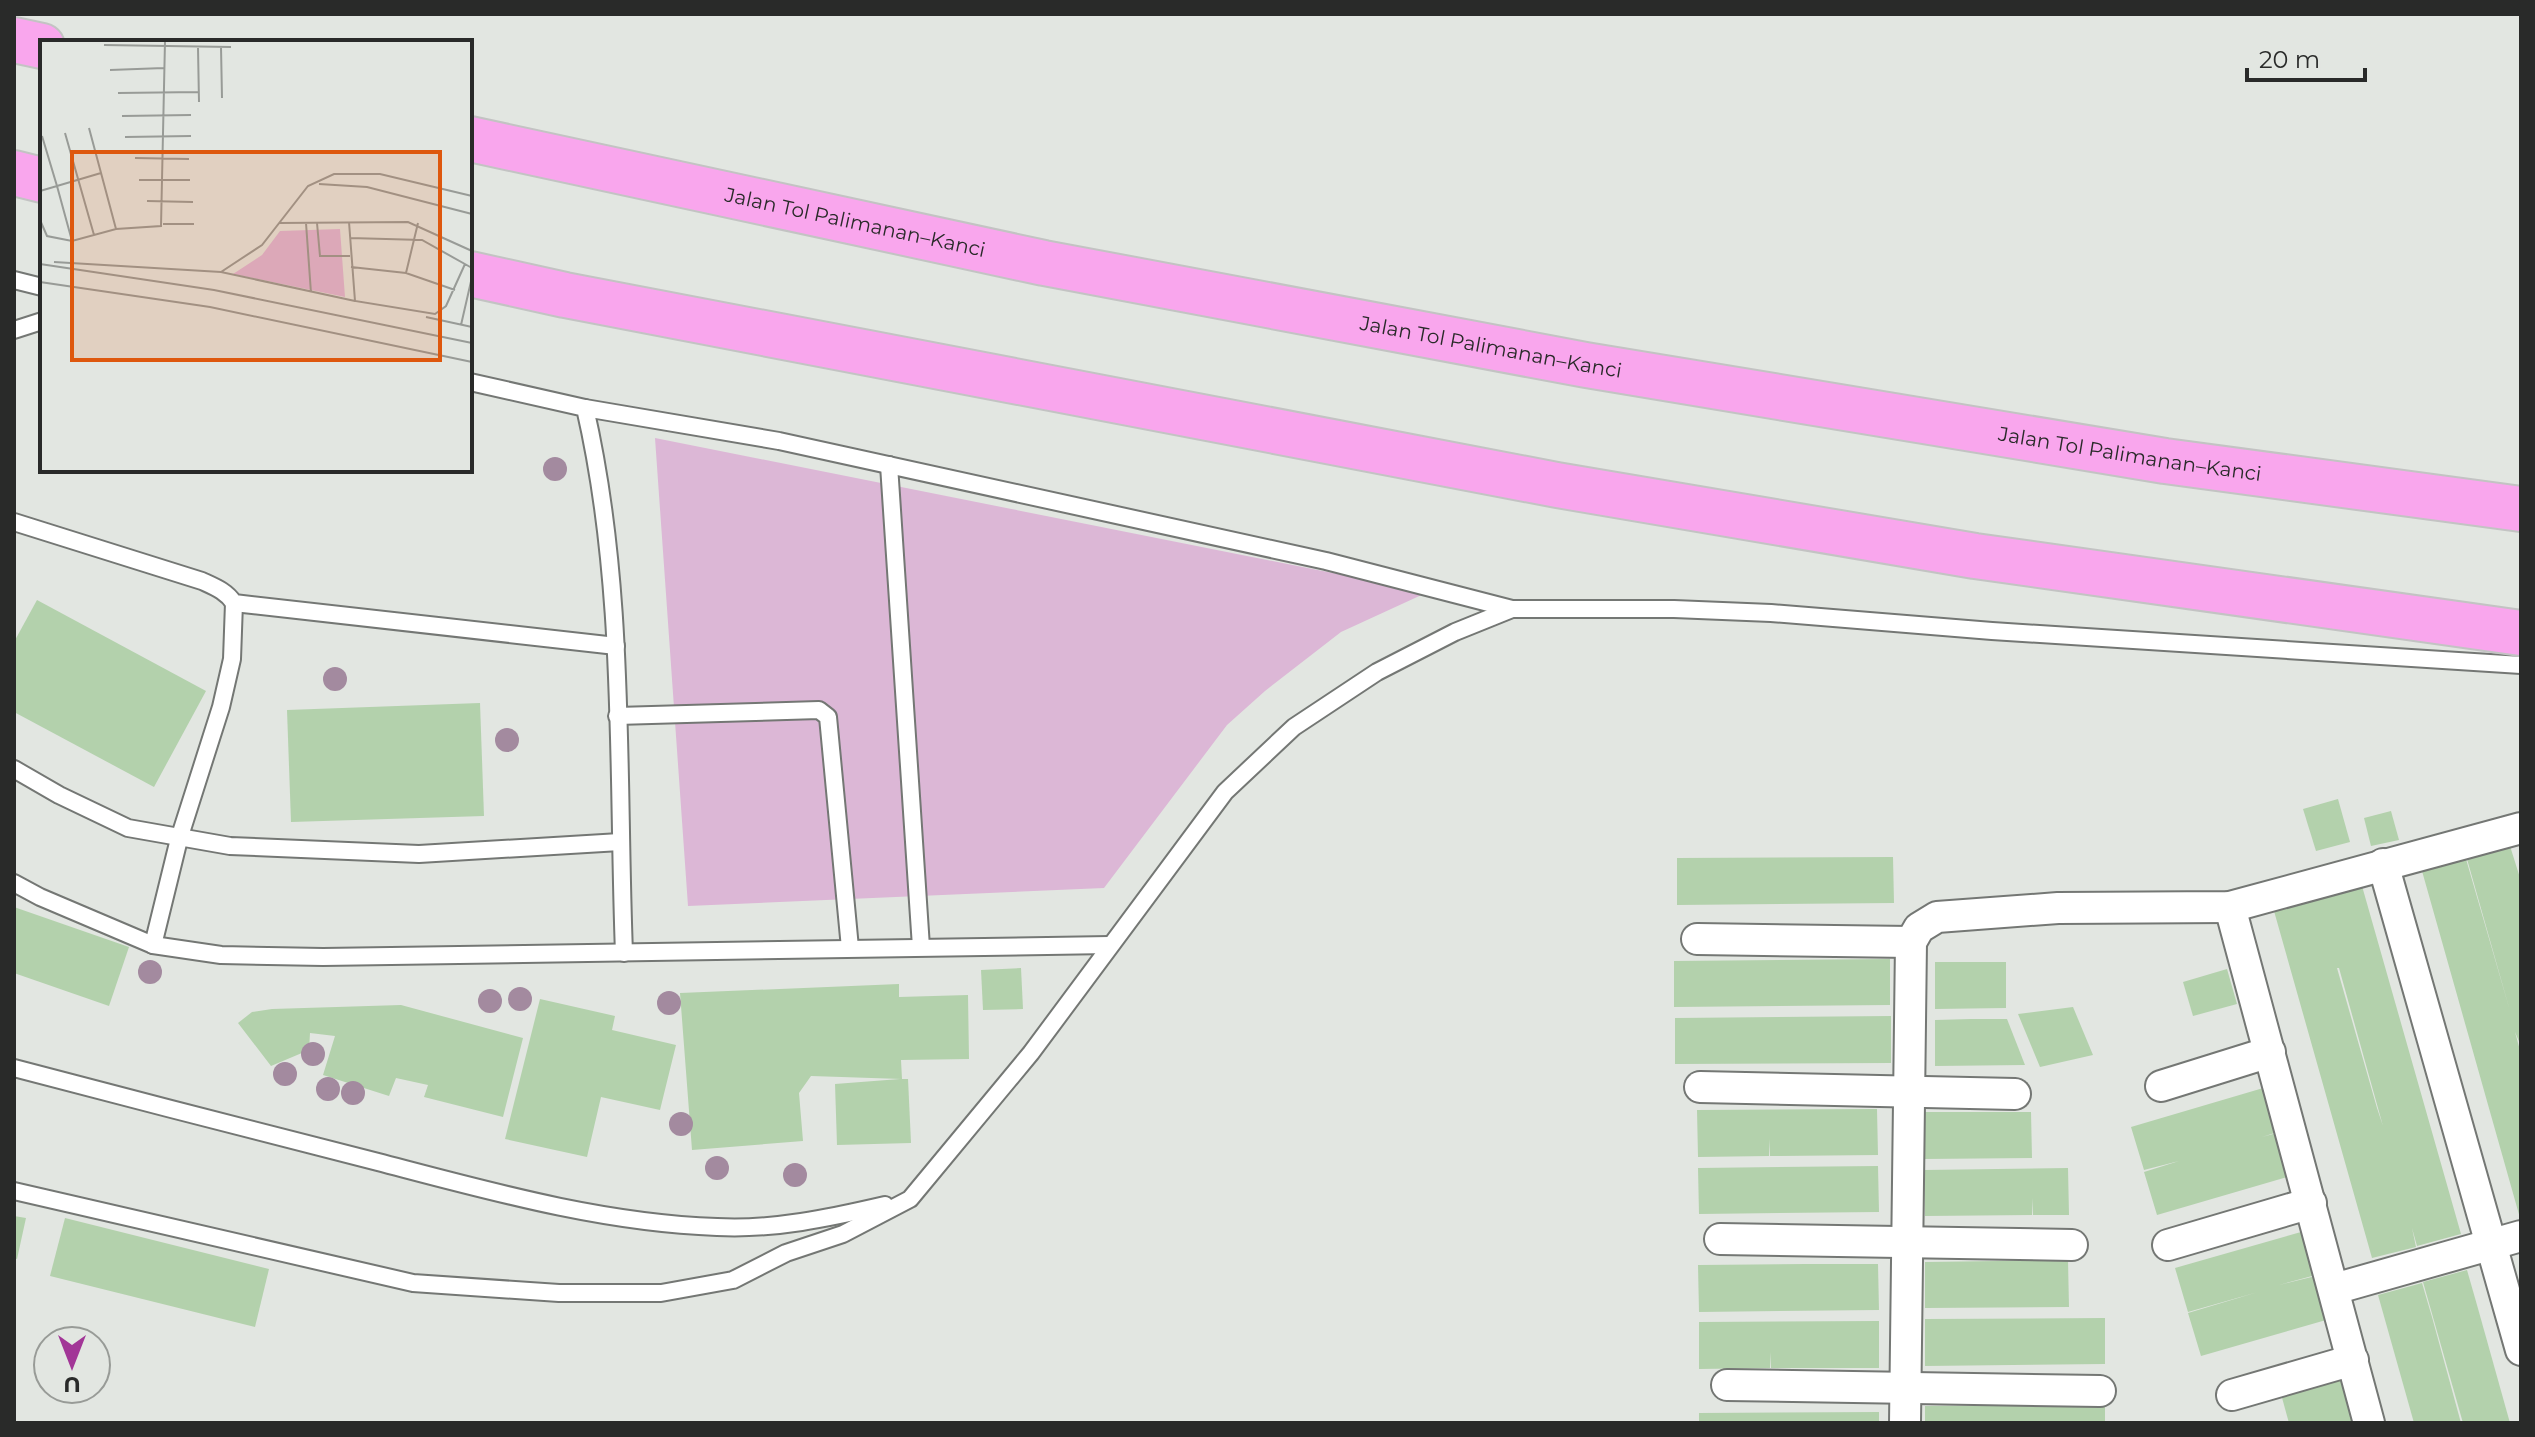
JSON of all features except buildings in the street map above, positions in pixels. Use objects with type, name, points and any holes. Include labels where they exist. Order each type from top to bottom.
[{"type":"highway","points":[[14,40],[40,46]]},
{"type":"highway","name":"Jalan Tol Palimanan–Kanci","points":[[472,139],[1044,263],[1586,365],[2165,461],[2521,509]]},
{"type":"highway","points":[[14,173],[40,180]]},
{"type":"highway","points":[[472,274],[1557,485],[1975,556],[2521,633]]},
{"type":"street","points":[[1905,1423],[1911,942],[1919,928],[1937,917],[2058,908],[2230,907],[2521,828]]},
{"type":"street","points":[[2383,864],[2521,1350]]},
{"type":"street","points":[[2230,907],[2369,1423]]},
{"type":"street","points":[[1697,939],[1911,942]]},
{"type":"street","points":[[2161,1086],[2270,1052]]},
{"type":"street","points":[[1700,1087],[2015,1094]]},
{"type":"street","points":[[2168,1245],[2311,1203]]},
{"type":"street","points":[[2334,1289],[2521,1236]]},
{"type":"street","points":[[1720,1239],[2072,1245]]},
{"type":"street","points":[[2232,1395],[2353,1360]]},
{"type":"street","points":[[1727,1385],[2100,1391]]},
{"type":"lane","points":[[14,280],[40,286]]},
{"type":"lane","points":[[14,330],[40,322]]},
{"type":"lane","points":[[472,382],[585,408],[779,441],[1326,561],[1512,609],[1674,609],[1771,613],[1992,631],[2521,665]]},
{"type":"lane","points":[[585,408],[609,546],[616,646],[624,953]]},
{"type":"lane","points":[[889,465],[921,947]]},
{"type":"lane","points":[[14,522],[202,581],[219,588],[234,603],[232,659],[221,707],[179,839],[153,945]]},
{"type":"lane","points":[[234,603],[616,646]]},
{"type":"lane","points":[[14,1191],[413,1283],[559,1293],[661,1293],[733,1280],[786,1253],[843,1234],[910,1199],[1031,1053],[1225,792],[1294,727],[1377,672],[1455,632],[1512,609]]},
{"type":"lane","points":[[617,716],[819,710],[828,717],[850,948]]},
{"type":"lane","points":[[14,769],[59,795],[128,828],[230,846],[419,854],[620,842]]},
{"type":"lane","points":[[14,883],[153,945],[221,955],[323,957],[1110,945]]},
{"type":"lane","points":[[14,1068],[503,1195],[637,1220],[718,1228],[766,1226],[816,1221],[910,1199]]},
{"type":"shaded area","points":[[655,438],[1428,592],[1341,632],[1227,725],[1104,888],[688,906]]}]
